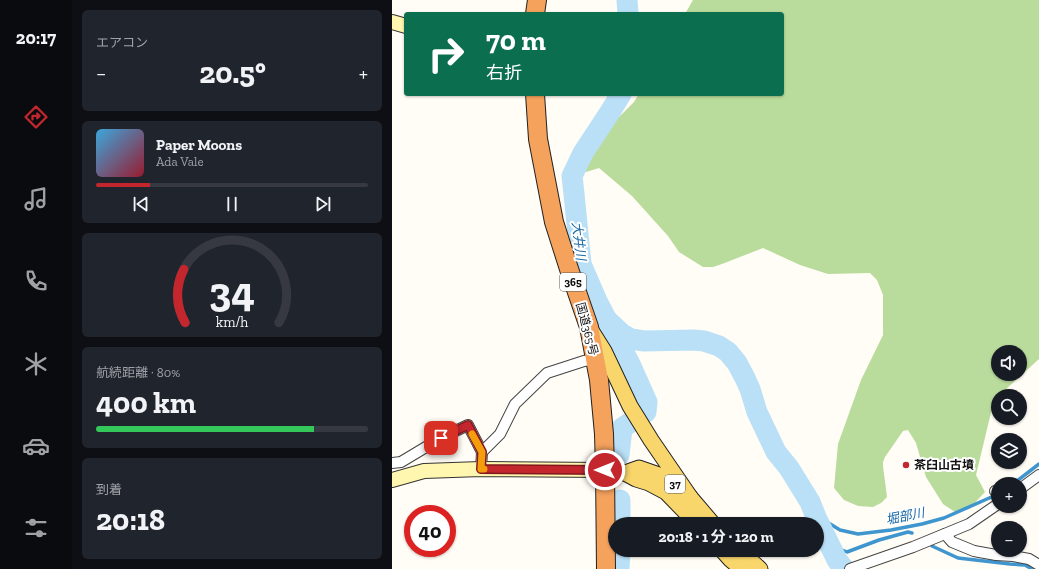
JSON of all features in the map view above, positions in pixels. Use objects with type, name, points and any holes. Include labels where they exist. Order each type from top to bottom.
[{"type":"highway","points":[[535,12],[537,0]]},
{"type":"highway","name":"国道365号","points":[[535,96],[538,140],[554,222],[589,327],[599,380],[605,470],[606,569]]},
{"type":"main road","points":[[589,327],[604,351],[630,406],[690,497]]},
{"type":"main road","name":"37","points":[[625,473],[639,468],[662,476],[690,497],[707,517]]},
{"type":"main road","name":"37","points":[[605,470],[625,473],[666,492],[690,517]]},
{"type":"main road","points":[[728,557],[742,569]]},
{"type":"main road","points":[[747,557],[760,569]]},
{"type":"street","points":[[392,22],[404,25]]},
{"type":"street","points":[[482,452],[500,434],[515,404],[547,373],[595,359]]},
{"type":"street","points":[[392,463],[401,462],[441,438],[468,425],[482,452],[481,469]]},
{"type":"street","points":[[392,480],[424,471],[481,469],[605,470]]},
{"type":"street","points":[[1027,484],[1039,475]]},
{"type":"street","points":[[850,569],[945,534],[968,524],[991,509]]},
{"type":"street","points":[[945,534],[952,542],[974,551],[1029,559],[1039,565]]},
{"type":"green space","points":[[693,0],[1039,0],[1039,359],[1027,370],[1027,345],[991,345],[991,381],[1015,381],[1006,389],[991,389],[991,412],[976,475],[985,492],[969,509],[955,512],[943,504],[926,477],[916,443],[908,430],[903,431],[883,462],[887,497],[881,503],[873,507],[858,506],[844,500],[834,488],[838,444],[861,380],[883,335],[883,295],[877,280],[870,273],[828,274],[800,265],[763,248],[713,267],[703,267],[679,252],[668,236],[632,196],[599,168],[586,172],[577,168],[573,160],[575,150],[583,140],[620,116],[638,96],[784,96],[784,12],[686,12]]},
{"type":"waterway","name":"大井川","points":[[627,0],[628,12]]},
{"type":"waterway","name":"大井川","points":[[620,96],[583,153],[572,176],[581,264],[597,301],[630,364],[647,402],[646,412]]},
{"type":"waterway","points":[[606,319],[622,334],[631,339],[644,341],[704,341],[719,346],[728,352],[737,363],[745,378],[757,412],[776,452],[789,468],[810,502],[837,560],[844,569]]},
{"type":"waterway","name":"大井川","points":[[619,455],[622,428],[631,422]]},
{"type":"waterway","name":"堀部川","points":[[1022,477],[1039,464]]},
{"type":"waterway","name":"堀部川","points":[[824,518],[840,530],[858,534],[891,530],[944,518],[991,497]]},
{"type":"waterway","name":"大井川","points":[[620,500],[620,517]]},
{"type":"waterway","name":"堀部川","points":[[816,517],[821,515],[823,517]]},
{"type":"waterway","points":[[830,545],[847,552],[879,540],[908,532],[912,533]]},
{"type":"waterway","points":[[932,546],[958,558],[1025,565],[1032,569]]},
{"type":"waterway","name":"大井川","points":[[619,569],[620,557]]},
{"type":"slow traffic","points":[[472,434],[482,452],[481,469],[484,469]]},
{"type":"place","name":"茶臼山古墳","points":[[906,465]]},
{"type":"route","points":[[441,438],[468,425],[482,452],[481,469],[605,470]]}]
